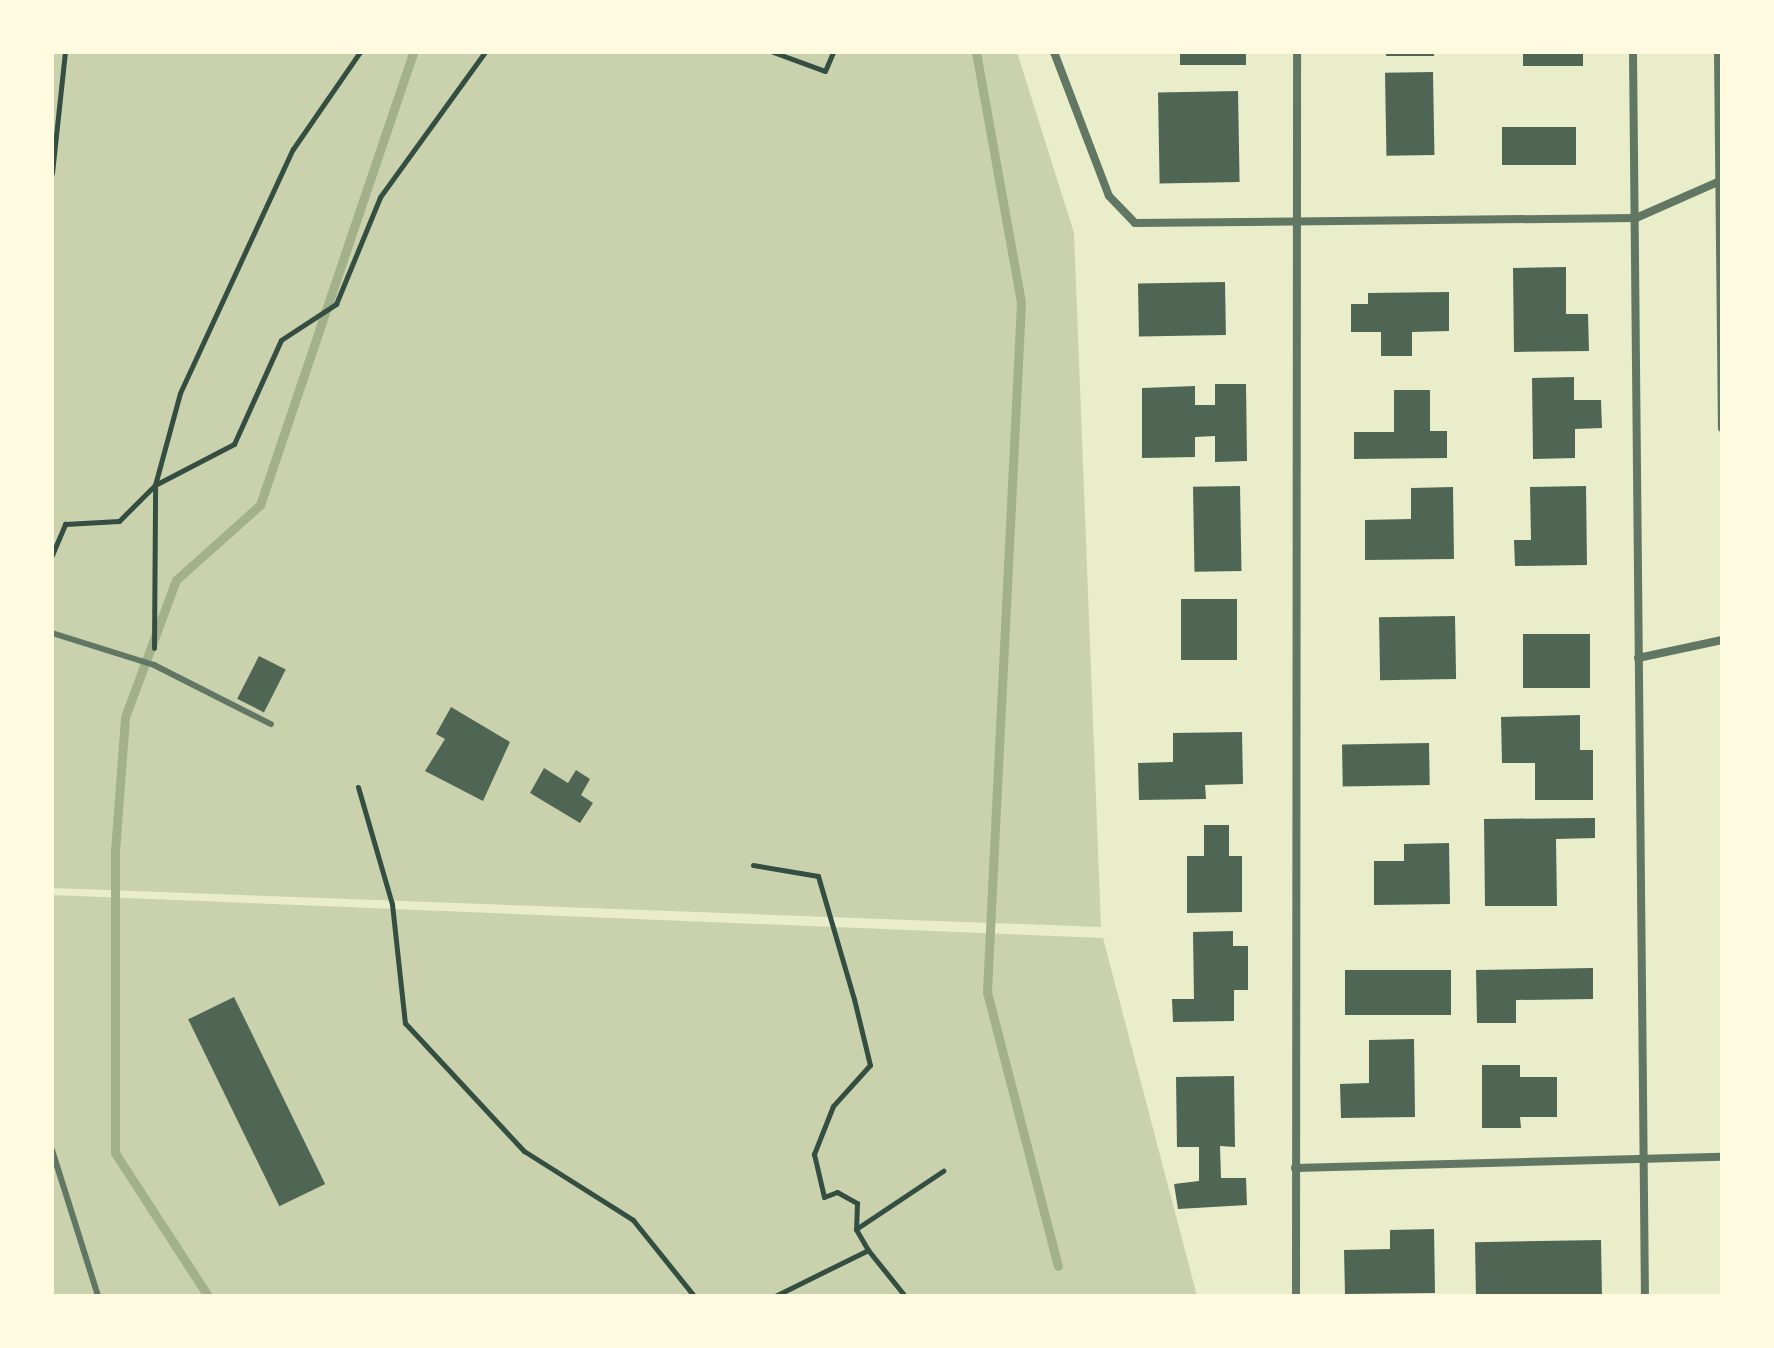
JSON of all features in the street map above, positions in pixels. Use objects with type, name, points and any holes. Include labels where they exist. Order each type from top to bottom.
[{"type":"street","points":[[1054,52],[1109,196],[1135,223],[1298,224],[1636,218],[1720,182]]},
{"type":"street","points":[[1296,1296],[1297,52]]},
{"type":"street","points":[[1633,52],[1645,1296]]},
{"type":"street","points":[[1718,52],[1722,428]]},
{"type":"street","points":[[1638,658],[1722,640]]},
{"type":"street","points":[[1295,1168],[1643,1163],[1722,1157]]},
{"type":"lane","points":[[52,633],[154,665],[271,724]]},
{"type":"lane","points":[[52,1150],[98,1296]]},
{"type":"path","points":[[52,173],[65,52]]},
{"type":"path","points":[[154,665],[155,485],[180,393],[286,163],[360,52]]},
{"type":"path","points":[[52,555],[65,524],[119,521],[155,485],[234,444],[281,340],[336,304],[380,197],[485,52]]},
{"type":"path","points":[[773,52],[825,71],[833,52]]},
{"type":"path","points":[[358,787],[392,904],[405,1023],[524,1151],[633,1220],[694,1296]]},
{"type":"path","points":[[753,865],[818,876],[870,1065],[833,1106],[814,1154],[824,1197],[837,1192],[857,1203],[856,1229],[868,1250],[905,1296]]},
{"type":"path","points":[[856,1229],[943,1171]]},
{"type":"path","points":[[775,1296],[868,1250]]},
{"type":"green space","points":[[52,52],[1017,52],[1074,233],[1101,927],[52,888]]},
{"type":"green space","points":[[52,895],[1103,938],[1197,1296],[52,1296]]},
{"type":"building","points":[[1180,52],[1246,52],[1246,65],[1180,65]]},
{"type":"building","points":[[1386,52],[1434,52],[1434,56],[1386,56]]},
{"type":"building","points":[[1523,52],[1583,52],[1583,66],[1523,66]]},
{"type":"building","points":[[1433,72],[1434,155],[1386,156],[1385,73]]},
{"type":"building","points":[[1238,91],[1240,182],[1160,183],[1158,92]]},
{"type":"building","points":[[1502,127],[1576,127],[1576,165],[1502,165]]},
{"type":"building","points":[[1566,267],[1566,314],[1588,314],[1589,351],[1514,352],[1513,268]]},
{"type":"building","points":[[1225,282],[1226,335],[1139,337],[1138,284]]},
{"type":"building","points":[[1449,292],[1449,331],[1412,332],[1412,356],[1381,356],[1381,332],[1351,332],[1351,304],[1368,304],[1368,293]]},
{"type":"building","points":[[1574,377],[1574,400],[1601,400],[1602,428],[1575,429],[1575,458],[1533,459],[1532,378]]},
{"type":"building","points":[[1215,384],[1246,384],[1247,461],[1215,462],[1215,436],[1195,437],[1195,457],[1142,458],[1142,388],[1195,386],[1195,405],[1215,405]]},
{"type":"building","points":[[1394,390],[1430,390],[1430,431],[1447,431],[1447,458],[1354,459],[1354,432],[1394,432]]},
{"type":"building","points":[[1240,486],[1241,571],[1194,572],[1193,487]]},
{"type":"building","points":[[1586,486],[1587,565],[1515,566],[1514,540],[1531,540],[1530,487]]},
{"type":"building","points":[[1453,487],[1454,559],[1365,560],[1365,520],[1411,519],[1411,488]]},
{"type":"building","points":[[1181,599],[1237,599],[1237,660],[1181,660]]},
{"type":"building","points":[[1455,616],[1456,679],[1380,680],[1379,617]]},
{"type":"building","points":[[1523,634],[1590,634],[1590,688],[1523,688]]},
{"type":"building","points":[[259,656],[286,670],[264,712],[237,699]]},
{"type":"building","points":[[451,707],[510,742],[483,801],[425,771],[445,739],[436,734]]},
{"type":"building","points":[[1580,715],[1580,750],[1593,750],[1593,800],[1535,800],[1535,763],[1502,763],[1501,717]]},
{"type":"building","points":[[1242,732],[1243,784],[1205,785],[1206,799],[1139,800],[1138,763],[1173,762],[1173,733]]},
{"type":"building","points":[[1429,743],[1430,785],[1343,787],[1342,745]]},
{"type":"building","points":[[544,768],[568,783],[576,770],[590,779],[581,795],[593,803],[580,823],[530,793]]},
{"type":"building","points":[[1595,818],[1595,838],[1556,839],[1557,906],[1485,906],[1484,819]]},
{"type":"building","points":[[1204,825],[1229,825],[1229,856],[1242,856],[1242,912],[1187,913],[1187,856],[1204,856]]},
{"type":"building","points":[[1449,843],[1450,904],[1374,905],[1374,861],[1404,861],[1404,844]]},
{"type":"building","points":[[1233,931],[1233,946],[1248,946],[1248,990],[1234,990],[1234,1021],[1173,1022],[1172,999],[1194,999],[1193,932]]},
{"type":"building","points":[[1593,968],[1593,999],[1516,1000],[1516,1023],[1477,1023],[1476,970]]},
{"type":"building","points":[[1345,970],[1451,970],[1451,1015],[1345,1015]]},
{"type":"building","points":[[234,997],[325,1184],[279,1206],[188,1019]]},
{"type":"building","points":[[1414,1039],[1415,1117],[1341,1118],[1340,1084],[1369,1083],[1369,1040]]},
{"type":"building","points":[[1482,1065],[1520,1065],[1520,1077],[1557,1077],[1557,1117],[1520,1117],[1521,1128],[1482,1128]]},
{"type":"building","points":[[1234,1076],[1235,1147],[1220,1146],[1221,1178],[1246,1178],[1247,1205],[1178,1209],[1174,1184],[1199,1181],[1199,1147],[1177,1147],[1176,1077]]},
{"type":"building","points":[[1434,1229],[1435,1293],[1345,1294],[1344,1250],[1390,1249],[1390,1230]]},
{"type":"building","points":[[1601,1240],[1602,1296],[1476,1296],[1475,1242]]},
{"type":"waterway","points":[[208,1296],[115,1153],[115,851],[125,717],[176,580],[260,505],[413,52]]},
{"type":"waterway","points":[[976,52],[1021,303],[987,992],[1058,1266]]}]
